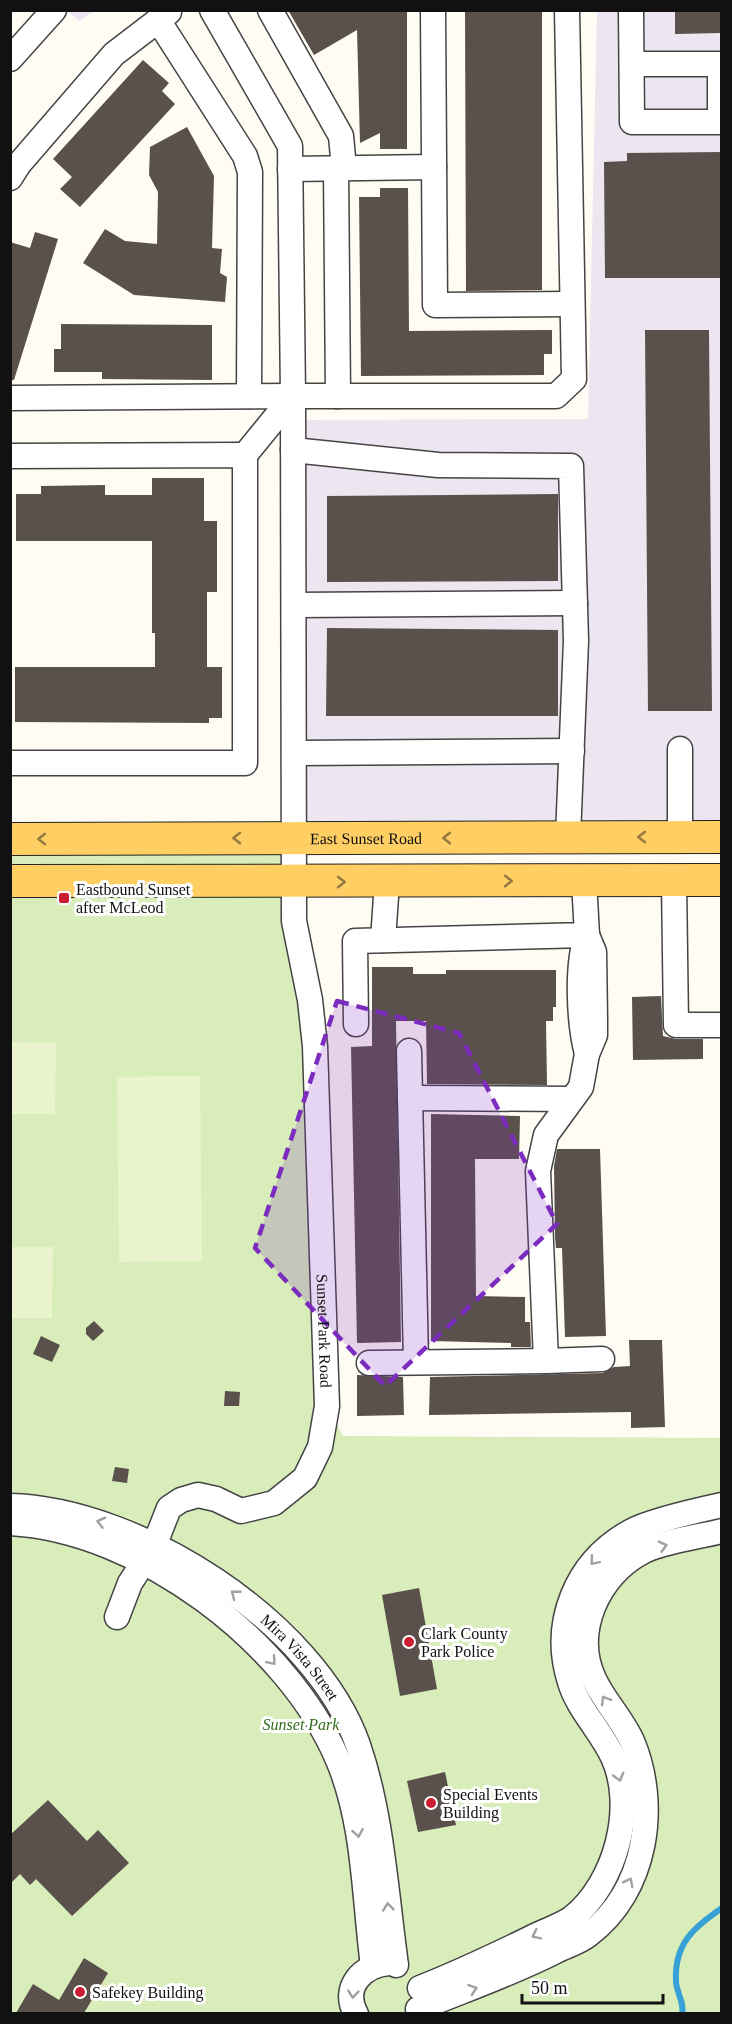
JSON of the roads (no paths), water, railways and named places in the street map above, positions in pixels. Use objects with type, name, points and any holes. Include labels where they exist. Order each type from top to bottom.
[{"type":"main road","name":"East Sunset Road","points":[[10,839],[722,837]]},
{"type":"main road","points":[[10,881],[722,880]]},
{"type":"street","points":[[10,59],[54,10]]},
{"type":"street","name":"Sunset Park Road","points":[[117,1617],[130,1583],[148,1555],[166,1513],[181,1500],[198,1496],[216,1499],[241,1510],[274,1503],[305,1478],[321,1444],[327,1406],[315,1046],[294,921],[296,838],[290,146],[212,10]]},
{"type":"street","points":[[270,10],[341,136],[338,396]]},
{"type":"street","points":[[432,10],[435,304],[572,304]]},
{"type":"street","points":[[10,398],[556,396],[574,379],[567,10]]},
{"type":"street","points":[[631,10],[632,64]]},
{"type":"street","points":[[10,178],[19,164],[114,54],[164,15],[245,156],[250,172],[249,396]]},
{"type":"street","points":[[290,169],[434,168]]},
{"type":"street","points":[[10,763],[245,763],[245,455],[293,396]]},
{"type":"street","points":[[293,450],[438,465],[571,466],[575,603],[568,837]]},
{"type":"street","points":[[10,456],[245,455]]},
{"type":"street","points":[[294,605],[575,603]]},
{"type":"street","points":[[680,749],[680,837]]},
{"type":"street","points":[[295,753],[572,751]]},
{"type":"street","points":[[546,1361],[538,1171],[546,1135],[581,1086],[587,1053],[582,1036],[588,1004],[588,975],[581,951],[587,935],[584,881]]},
{"type":"street","points":[[674,881],[676,1025],[722,1025]]},
{"type":"street","points":[[383,940],[387,882]]},
{"type":"street","points":[[356,1024],[355,941],[587,935]]},
{"type":"street","points":[[408,1051],[416,1361]]},
{"type":"street","points":[[410,1098],[570,1099]]},
{"type":"street","points":[[369,1363],[602,1359]]},
{"type":"street","points":[[418,2003],[463,1971],[571,1918],[593,1894],[609,1866],[620,1836],[623,1793],[613,1756],[570,1684],[563,1649],[566,1616],[574,1591],[594,1559],[631,1531],[722,1505]]},
{"type":"street","points":[[10,1506],[37,1506],[109,1524],[148,1555]]},
{"type":"street","points":[[10,1523],[34,1524],[148,1555]]},
{"type":"street","points":[[418,2003],[485,1984],[559,1950],[588,1935],[612,1911],[642,1853],[647,1809],[641,1769],[631,1739],[593,1677],[586,1652],[587,1623],[598,1595],[617,1570],[644,1551],[722,1531]]},
{"type":"street","name":"Mira Vista Street","points":[[148,1555],[208,1602],[258,1646],[315,1717],[339,1761],[359,1833],[385,1965]]},
{"type":"street","points":[[356,2013],[351,1999],[352,1987],[358,1977],[385,1965],[410,1972],[418,2003]]},
{"type":"waterway","points":[[682,2014],[676,1981],[678,1957],[682,1947],[695,1930],[722,1908]]},
{"type":"place","name":"Eastbound Sunset after McLeod","points":[[64,898]]},
{"type":"place","name":"Clark County Park Police","points":[[409,1642]]},
{"type":"place","name":"Special Events Building","points":[[431,1803]]},
{"type":"place","name":"Safekey Building","points":[[80,1992]]},
{"type":"park label","name":"Sunset Park","points":[[301,1724]]}]
